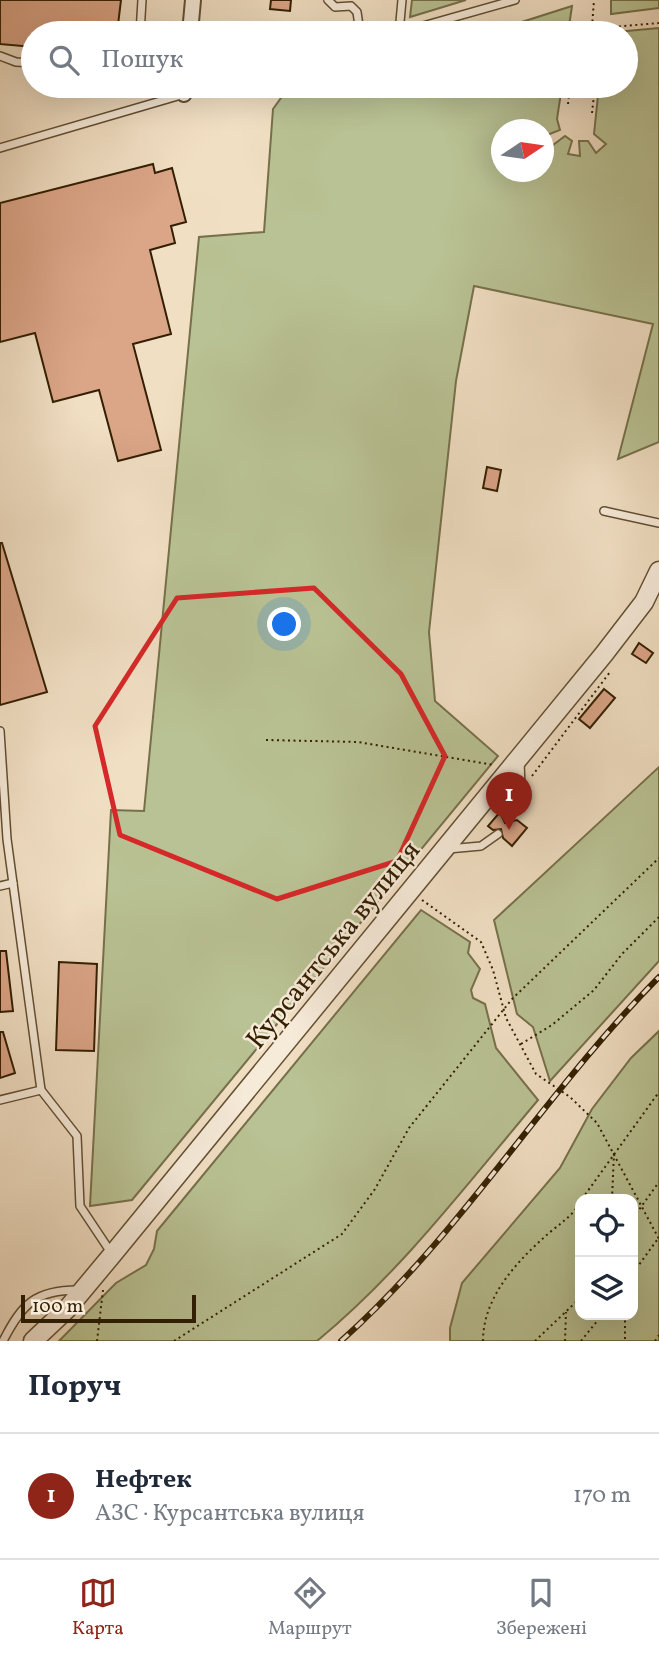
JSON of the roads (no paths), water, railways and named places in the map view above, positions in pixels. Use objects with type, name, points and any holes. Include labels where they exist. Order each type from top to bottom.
[{"type":"street","points":[[191,21],[193,0]]},
{"type":"street","name":"Курсантська вулиця","points":[[33,1341],[112,1255],[444,850],[644,602],[659,570]]},
{"type":"lane","points":[[141,21],[142,0]]},
{"type":"lane","points":[[328,0],[335,6],[351,6],[357,12],[358,21]]},
{"type":"lane","points":[[399,21],[402,0]]},
{"type":"lane","points":[[441,21],[515,0]]},
{"type":"lane","points":[[0,56],[21,62]]},
{"type":"lane","points":[[0,148],[166,99]]},
{"type":"lane","points":[[604,511],[659,523]]},
{"type":"lane","points":[[0,731],[3,832],[13,883],[41,1090],[77,1136],[80,1206],[112,1255]]},
{"type":"lane","points":[[508,818],[521,787],[515,762]]},
{"type":"lane","points":[[444,850],[481,846],[498,834]]},
{"type":"lane","points":[[0,886],[13,883]]},
{"type":"lane","points":[[0,1100],[41,1090]]},
{"type":"lane","points":[[3,1341],[13,1321],[32,1299],[55,1290],[82,1290]]},
{"type":"railway","points":[[341,1341],[426,1255],[578,1067],[659,977]]},
{"type":"place","name":"Нефтек","points":[[509,830]]}]
